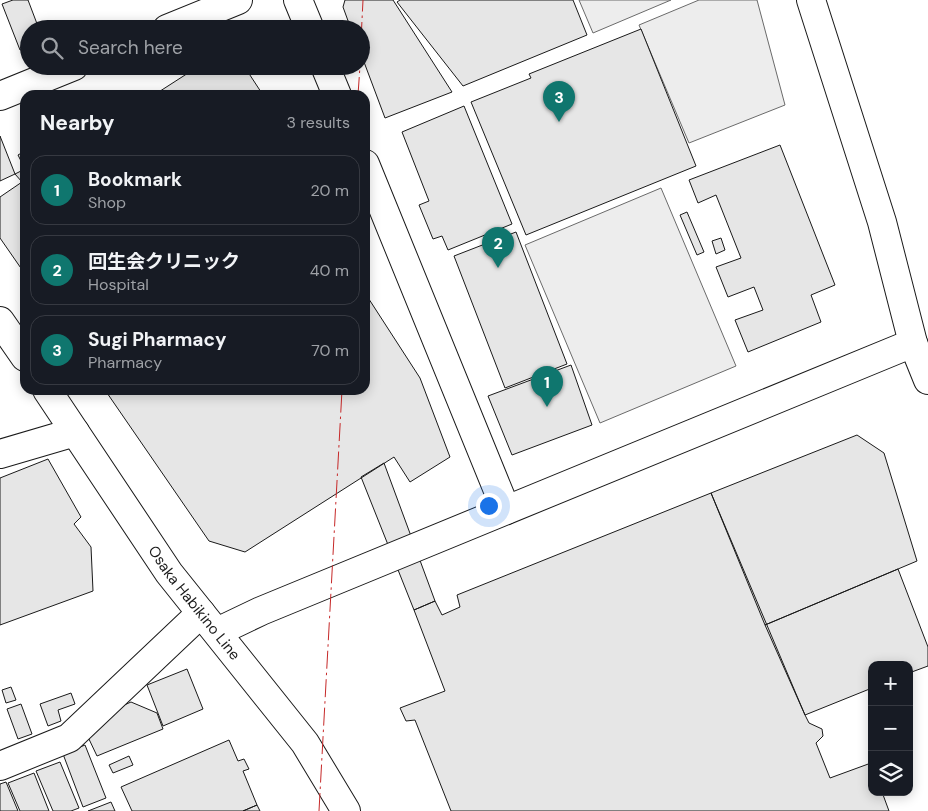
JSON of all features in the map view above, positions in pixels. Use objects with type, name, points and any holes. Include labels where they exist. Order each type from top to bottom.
[{"type":"street","points":[[189,20],[238,0]]},
{"type":"street","points":[[298,0],[306,20]]},
{"type":"street","points":[[811,0],[882,222],[913,343],[928,380]]},
{"type":"street","points":[[0,96],[52,75]]},
{"type":"street","points":[[329,75],[335,90]]},
{"type":"street","points":[[370,176],[506,510]]},
{"type":"street","points":[[0,320],[20,350]]},
{"type":"street","points":[[0,766],[69,738],[209,623],[261,611],[913,343]]},
{"type":"street","name":"Osaka Habikino Line","points":[[50,395],[169,573],[305,743],[346,811]]},
{"type":"street","points":[[0,454],[75,432]]},
{"type":"shaded area","points":[[579,0],[671,0],[593,33]]},
{"type":"shaded area","points":[[699,0],[757,0],[785,105],[689,143],[639,25]]},
{"type":"shaded area","points":[[661,188],[736,366],[600,423],[525,245]]},
{"type":"building","points":[[13,0],[28,0],[36,20],[20,20],[20,50],[2,4]]},
{"type":"building","points":[[345,0],[393,0],[452,92],[385,118],[369,75],[370,20],[348,20],[343,7]]},
{"type":"building","points":[[400,0],[573,0],[587,35],[463,86],[397,2]]},
{"type":"building","points":[[641,29],[696,166],[526,235],[471,102],[531,78],[529,74]]},
{"type":"building","points":[[185,75],[250,75],[260,90],[162,90]]},
{"type":"building","points":[[464,106],[512,224],[448,250],[442,236],[433,239],[419,205],[429,201],[402,132]]},
{"type":"building","points":[[0,136],[15,174],[0,181]]},
{"type":"building","points":[[780,145],[835,285],[811,295],[821,322],[748,352],[735,320],[763,310],[754,287],[728,297],[716,267],[741,258],[716,195],[698,203],[689,180]]},
{"type":"building","points":[[20,172],[20,180],[15,174]]},
{"type":"building","points":[[20,183],[20,267],[0,238],[0,197]]},
{"type":"building","points":[[687,212],[704,252],[697,255],[680,215]]},
{"type":"building","points":[[516,232],[567,364],[505,388],[454,256]]},
{"type":"building","points":[[721,238],[725,250],[716,254],[712,241]]},
{"type":"building","points":[[370,301],[420,378],[450,457],[410,482],[394,457],[245,552],[209,541],[108,395],[370,395]]},
{"type":"building","points":[[571,365],[592,425],[512,455],[488,396]]},
{"type":"building","points":[[857,435],[884,453],[917,561],[765,625],[711,493]]},
{"type":"building","points":[[48,459],[81,517],[74,524],[91,547],[93,591],[0,625],[0,478]]},
{"type":"building","points":[[384,463],[435,601],[414,610],[361,477]]},
{"type":"building","points":[[711,493],[805,715],[809,723],[822,729],[823,736],[816,743],[830,778],[868,764],[868,796],[883,796],[889,811],[451,811],[415,720],[406,721],[400,708],[445,691],[414,610],[435,601],[442,615],[460,607],[457,595]]},
{"type":"building","points":[[898,569],[928,647],[928,666],[913,672],[913,661],[868,661],[868,690],[805,715],[765,625]]},
{"type":"building","points":[[187,669],[203,709],[163,726],[147,685]]},
{"type":"building","points":[[11,687],[16,700],[6,703],[2,690]]},
{"type":"building","points":[[71,693],[75,704],[58,710],[61,721],[48,726],[40,704]]},
{"type":"building","points":[[131,702],[157,713],[163,729],[97,756],[88,737],[122,706]]},
{"type":"building","points":[[21,704],[32,734],[18,739],[7,709]]},
{"type":"building","points":[[229,740],[238,761],[244,759],[249,769],[243,771],[257,805],[243,811],[132,811],[121,787]]},
{"type":"building","points":[[85,745],[106,798],[83,807],[63,754]]},
{"type":"building","points":[[129,756],[133,765],[113,773],[109,765]]},
{"type":"building","points":[[60,762],[79,808],[71,811],[53,811],[36,771]]},
{"type":"building","points":[[34,773],[49,811],[20,811],[8,783]]},
{"type":"building","points":[[6,782],[18,811],[0,811],[0,784]]},
{"type":"building","points":[[111,802],[115,811],[88,811]]},
{"type":"building","points":[[257,805],[260,811],[243,811]]},
{"type":"power","points":[[362,20],[363,0]]},
{"type":"power","points":[[358,90],[359,75]]},
{"type":"power","points":[[319,811],[342,395]]},
{"type":"place","name":"Sugi Pharmacy","points":[[559,122]]},
{"type":"place","name":"回生会クリニック","points":[[498,268]]},
{"type":"place","name":"Bookmark","points":[[547,407]]}]
